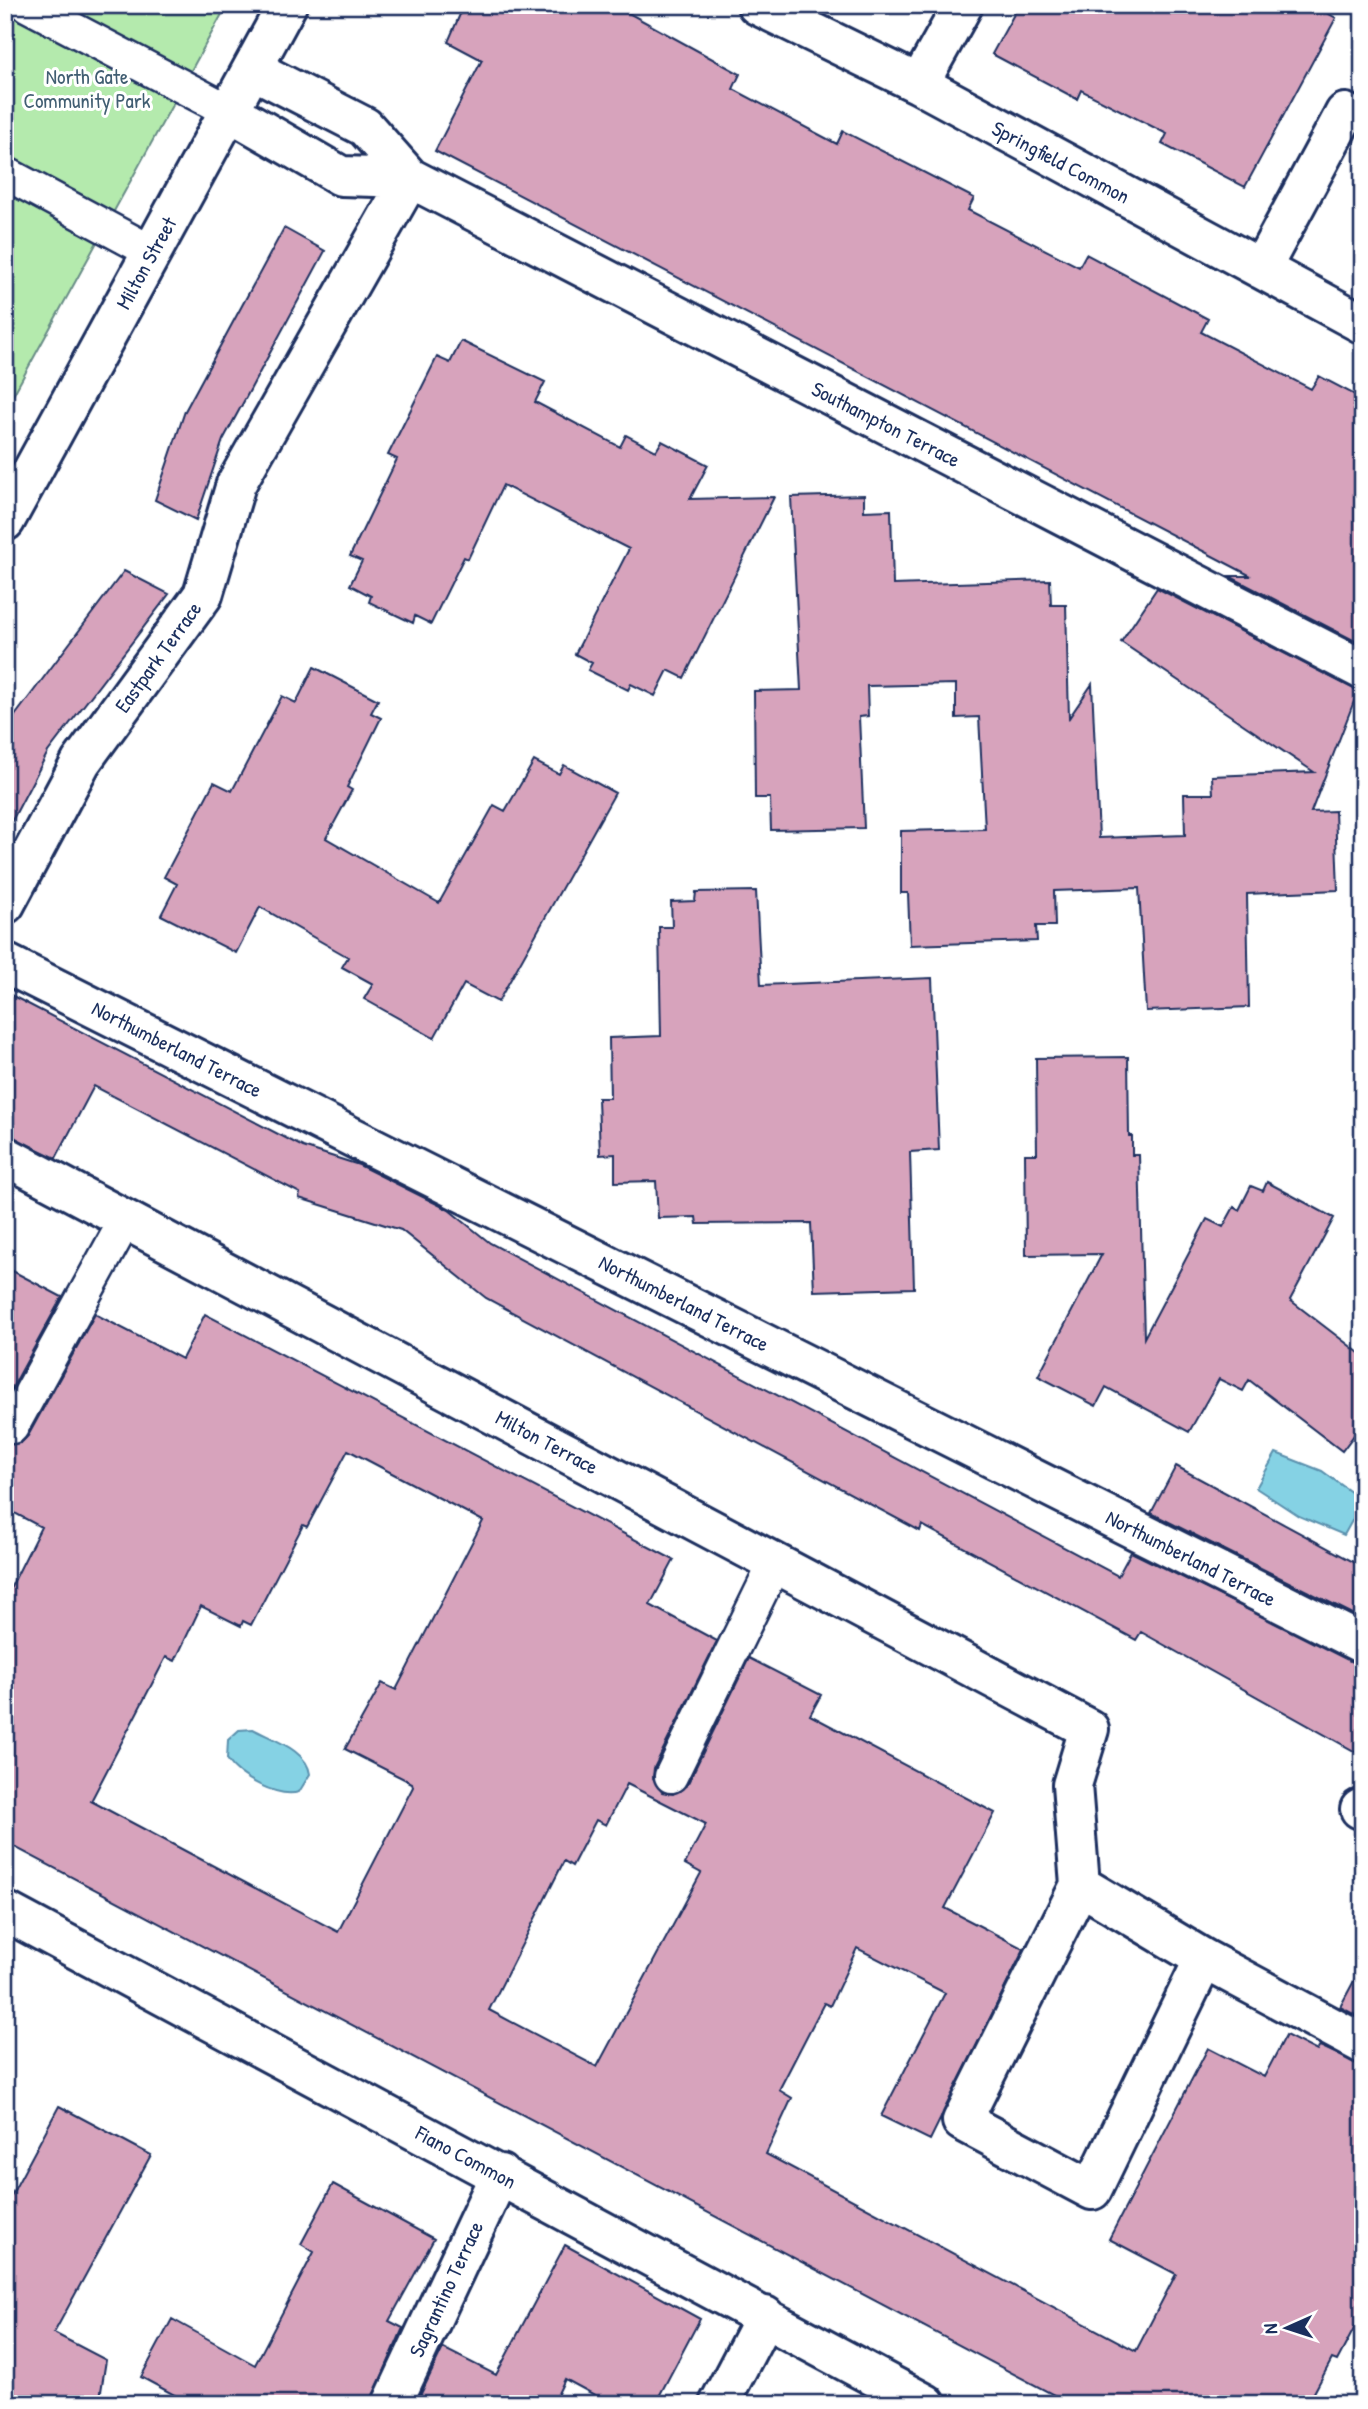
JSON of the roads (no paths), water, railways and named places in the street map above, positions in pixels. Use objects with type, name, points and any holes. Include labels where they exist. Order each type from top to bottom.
[{"type":"street","name":"Milton Street","points":[[5,521],[288,5]]},
{"type":"street","name":"Springfield Common","points":[[757,5],[919,85],[1363,324]]},
{"type":"street","points":[[919,85],[963,5]]},
{"type":"street","name":"Southampton Terrace","points":[[252,69],[365,127],[410,178],[1363,670]]},
{"type":"street","name":"Southampton Terrace","points":[[229,111],[341,176],[410,178]]},
{"type":"street","points":[[1261,270],[1345,113]]},
{"type":"street","name":"Eastpark Terrace","points":[[5,904],[80,762],[203,595],[236,484],[410,178]]},
{"type":"street","name":"Northumberland Terrace","points":[[5,963],[1363,1644]]},
{"type":"street","name":"Milton Terrace","points":[[5,1156],[1089,1729],[1072,1785],[1080,1885]]},
{"type":"street","points":[[1204,1959],[1092,2190],[962,2121],[1080,1885],[1204,1959],[1363,2044]]},
{"type":"street","name":"Fiano Common","points":[[5,1911],[926,2404]]},
{"type":"street","name":"Sagrantino Terrace","points":[[391,2404],[500,2175]]},
{"type":"street","points":[[719,2404],[765,2316]]},
{"type":"lane","points":[[27,5],[229,111]]},
{"type":"lane","points":[[5,173],[152,252]]},
{"type":"lane","points":[[12,1427],[126,1219]]},
{"type":"lane","points":[[671,1776],[775,1563]]},
{"type":"water","points":[[1276,1453],[1322,1471],[1363,1501],[1344,1535],[1299,1516],[1256,1488]]},
{"type":"water","points":[[253,1729],[303,1758],[310,1774],[299,1792],[281,1792],[260,1785],[240,1773],[227,1759],[228,1740],[239,1730]]},
{"type":"park label","name":"North Gate Community Park","points":[[87,88]]}]
